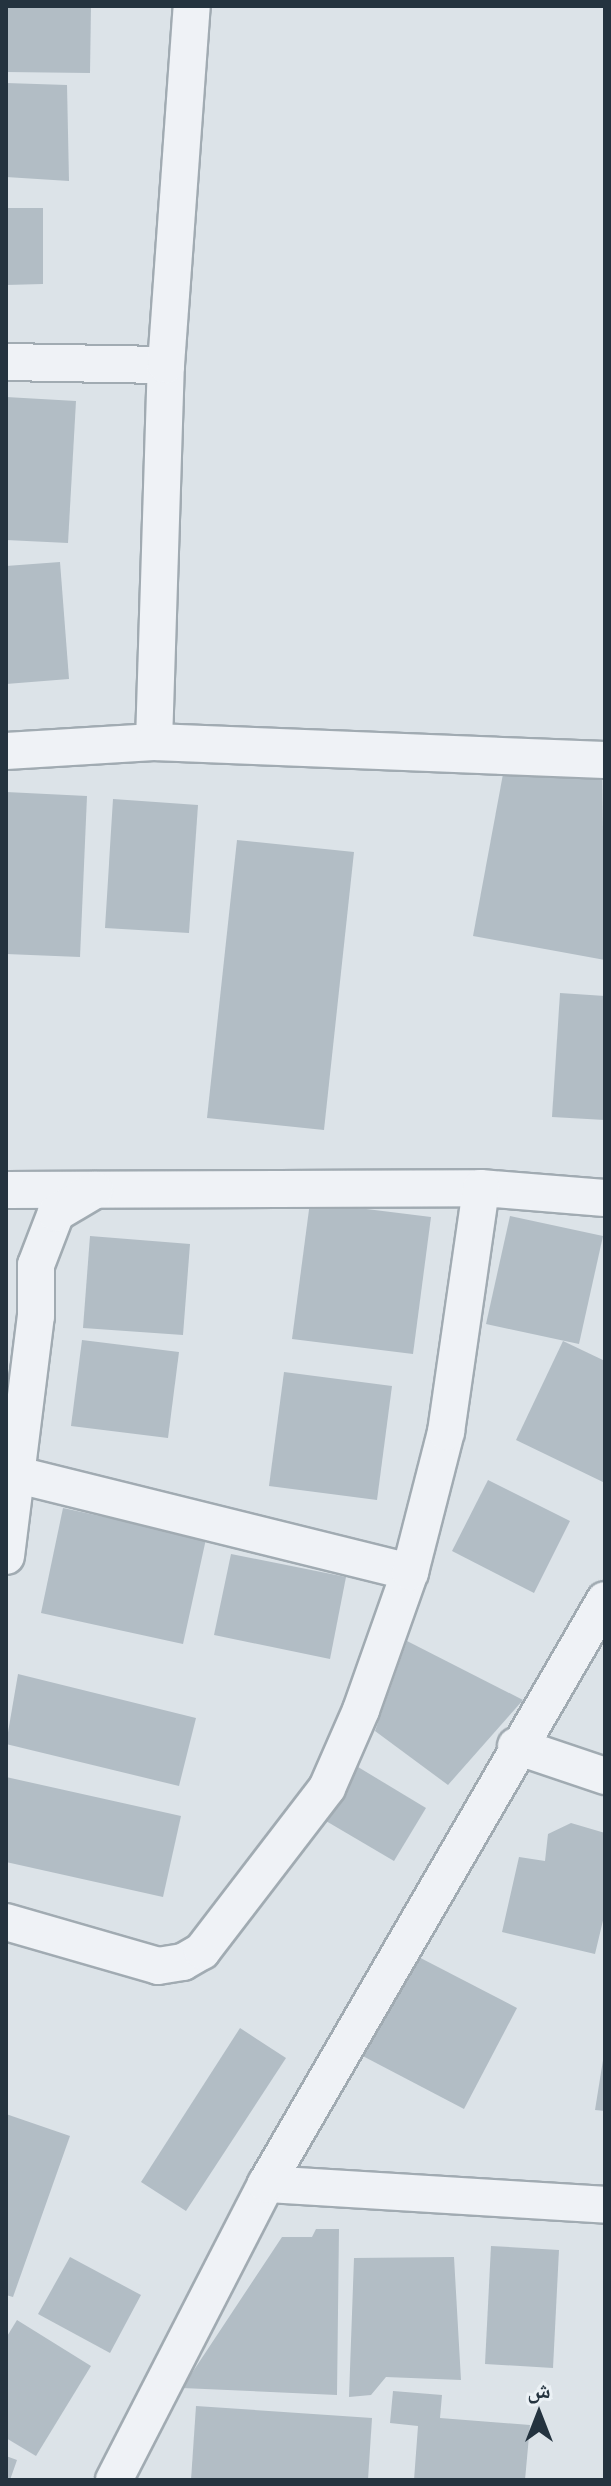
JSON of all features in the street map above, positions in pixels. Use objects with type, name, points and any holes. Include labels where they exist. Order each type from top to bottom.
[{"type":"street","points":[[154,742],[166,365],[192,6]]},
{"type":"street","points":[[6,362],[166,365]]},
{"type":"street","points":[[6,751],[154,742],[605,760]]},
{"type":"street","points":[[6,1922],[158,1966],[202,1951],[327,1788],[361,1710],[410,1572],[446,1432],[481,1188]]},
{"type":"street","points":[[6,1190],[481,1188],[605,1198]]},
{"type":"street","points":[[6,1556],[36,1316],[36,1265],[56,1213],[95,1190]]},
{"type":"street","points":[[18,1475],[410,1572]]},
{"type":"street","points":[[114,2480],[266,2184],[516,1746],[605,1600]]},
{"type":"street","points":[[516,1746],[605,1776]]},
{"type":"street","points":[[266,2184],[605,2205]]},
{"type":"building","points":[[6,6],[91,6],[90,73],[6,72]]},
{"type":"building","points":[[6,83],[67,85],[69,181],[6,177]]},
{"type":"building","points":[[6,208],[43,208],[43,284],[6,285]]},
{"type":"building","points":[[6,397],[76,401],[68,543],[6,540]]},
{"type":"building","points":[[60,562],[69,679],[6,684],[6,566]]},
{"type":"building","points":[[602,767],[605,960],[473,936],[503,774]]},
{"type":"building","points":[[6,792],[87,796],[80,957],[6,954]]},
{"type":"building","points":[[113,799],[198,805],[189,933],[105,928]]},
{"type":"building","points":[[237,840],[354,852],[324,1130],[207,1118]]},
{"type":"building","points":[[560,993],[605,996],[605,1120],[552,1117]]},
{"type":"building","points":[[310,1202],[431,1217],[413,1354],[292,1339]]},
{"type":"building","points":[[510,1216],[603,1236],[579,1344],[486,1324]]},
{"type":"building","points":[[90,1236],[190,1244],[183,1335],[83,1328]]},
{"type":"building","points":[[82,1340],[179,1352],[168,1438],[71,1426]]},
{"type":"building","points":[[563,1341],[605,1361],[605,1483],[516,1440]]},
{"type":"building","points":[[284,1372],[392,1386],[377,1500],[269,1486]]},
{"type":"building","points":[[488,1480],[570,1521],[534,1593],[452,1551]]},
{"type":"building","points":[[63,1508],[206,1539],[183,1644],[41,1613]]},
{"type":"building","points":[[231,1554],[346,1577],[330,1659],[214,1635]]},
{"type":"building","points":[[407,1641],[523,1700],[448,1785],[375,1731]]},
{"type":"building","points":[[18,1674],[196,1718],[179,1786],[6,1744]]},
{"type":"building","points":[[358,1767],[426,1808],[394,1861],[326,1821]]},
{"type":"building","points":[[6,1777],[181,1816],[163,1897],[6,1862]]},
{"type":"building","points":[[571,1823],[605,1833],[605,1912],[595,1954],[502,1932],[519,1857],[545,1861],[548,1834]]},
{"type":"building","points":[[409,1952],[517,2008],[464,2109],[357,2053]]},
{"type":"building","points":[[240,2028],[286,2058],[186,2211],[141,2182]]},
{"type":"building","points":[[605,2060],[605,2111],[595,2110]]},
{"type":"building","points":[[6,2114],[70,2136],[13,2297],[6,2295]]},
{"type":"building","points":[[316,2229],[339,2229],[337,2395],[182,2388],[282,2237],[312,2237]]},
{"type":"building","points":[[491,2246],[559,2250],[553,2368],[485,2364]]},
{"type":"building","points":[[70,2257],[141,2295],[110,2353],[38,2314]]},
{"type":"building","points":[[454,2257],[461,2380],[386,2377],[371,2395],[349,2397],[354,2258]]},
{"type":"building","points":[[17,2320],[91,2366],[36,2456],[6,2438],[6,2338]]},
{"type":"building","points":[[393,2391],[442,2395],[440,2418],[530,2425],[525,2480],[414,2480],[418,2426],[390,2423]]},
{"type":"building","points":[[196,2406],[372,2418],[368,2480],[191,2480]]},
{"type":"building","points":[[6,2456],[17,2460],[10,2480],[6,2480]]}]
